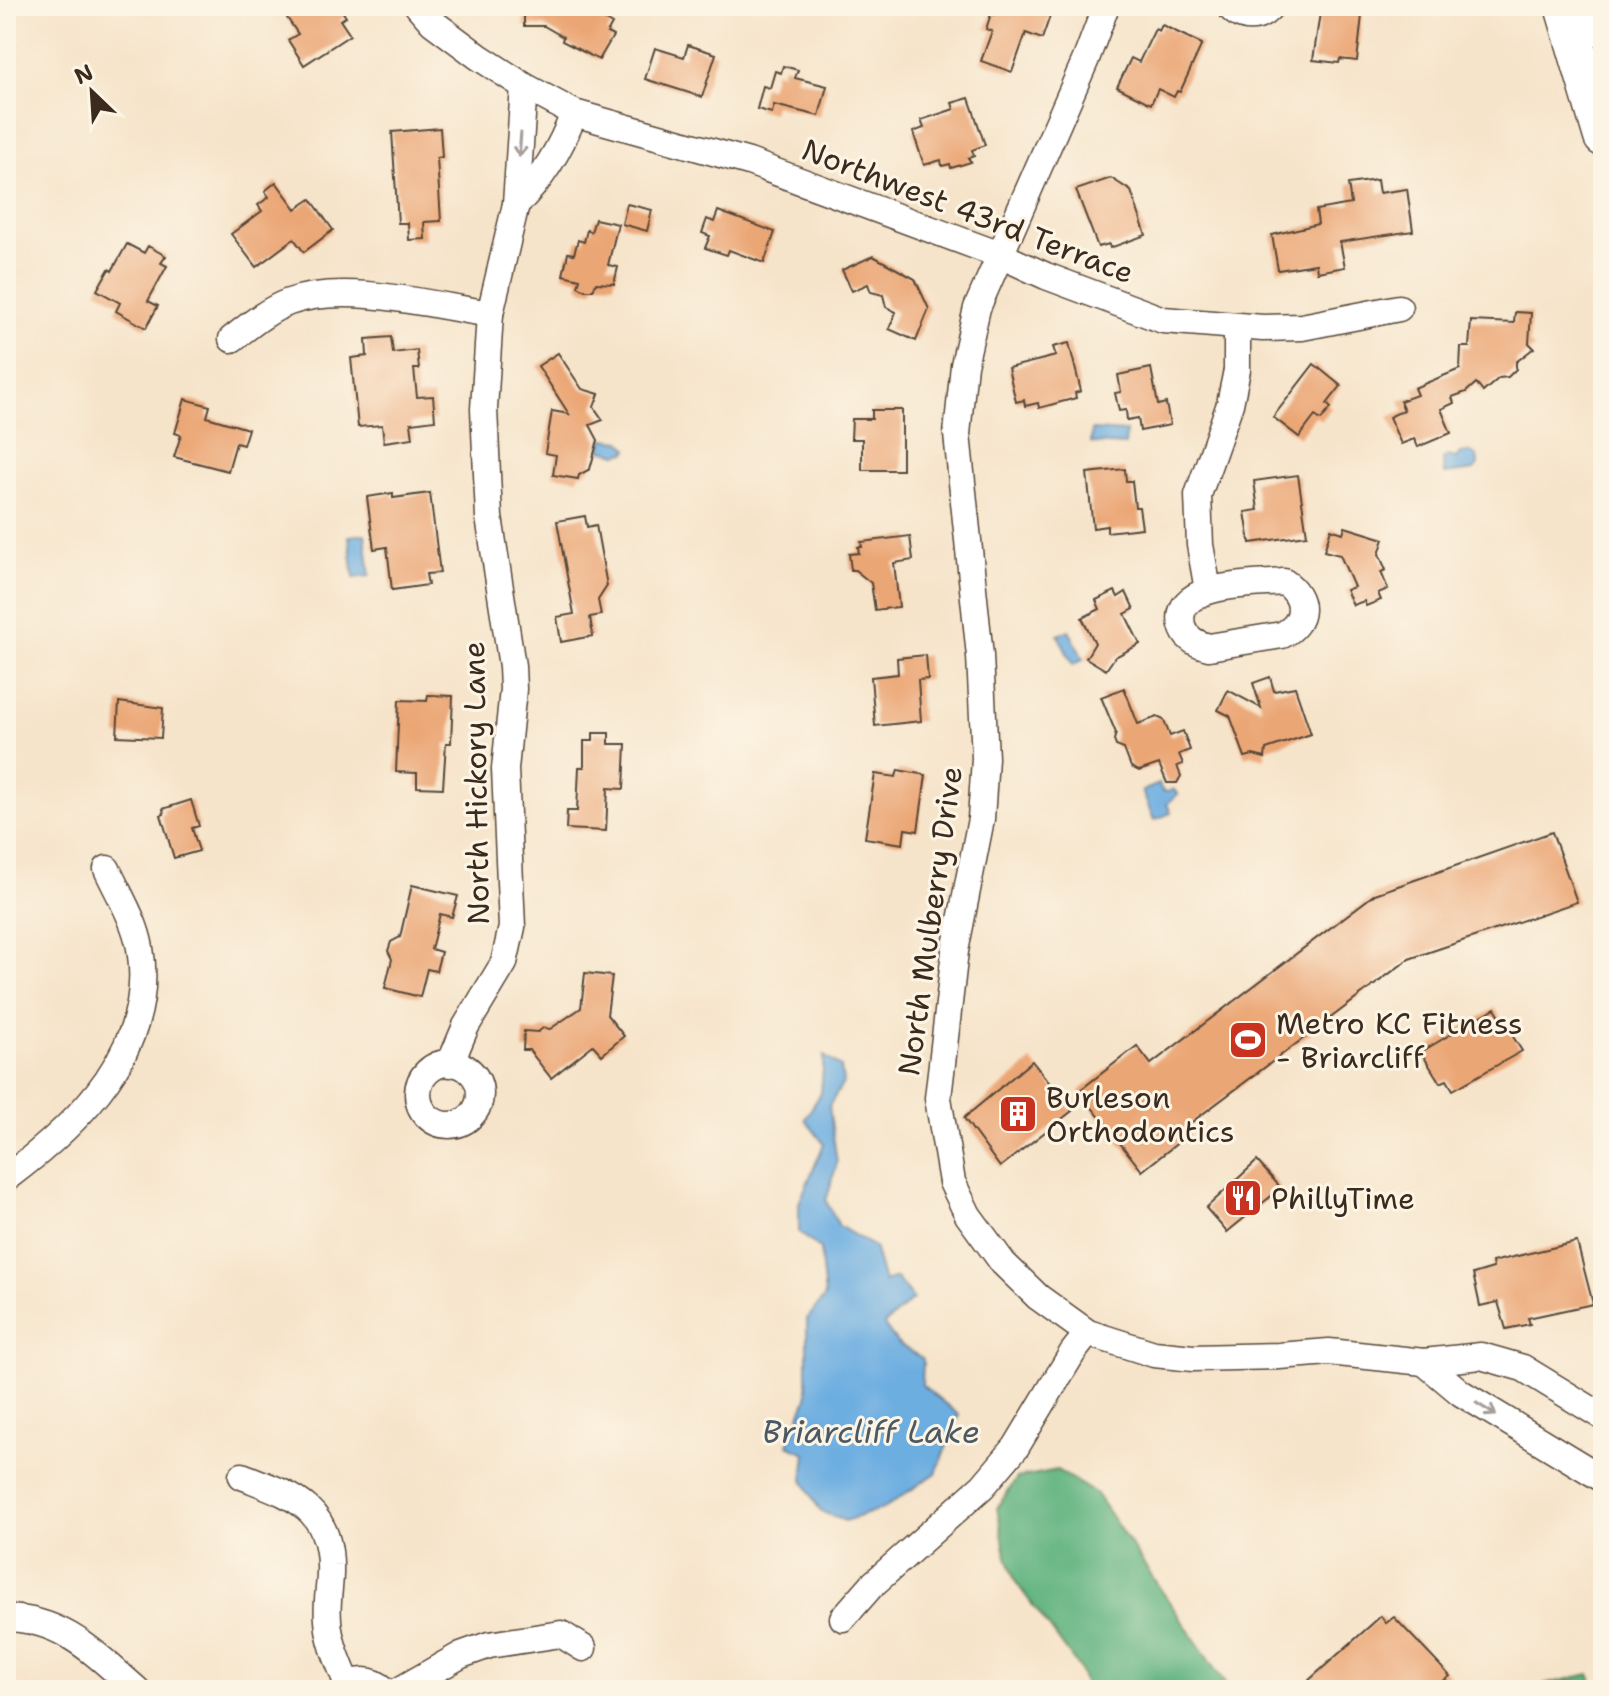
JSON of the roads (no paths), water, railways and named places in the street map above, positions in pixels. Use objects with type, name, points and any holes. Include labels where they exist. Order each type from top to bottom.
[{"type":"highway","points":[[1564,6],[1603,137]]},
{"type":"highway","points":[[1593,6],[1603,28]]},
{"type":"street","points":[[418,6],[432,22],[524,86]]},
{"type":"street","name":"North Mulberry Drive","points":[[1106,6],[1086,59],[977,308],[964,365],[957,434],[980,656],[985,758],[981,819],[955,951],[938,1098],[952,1182],[968,1215],[1003,1263],[1038,1297],[1088,1333],[1154,1354],[1193,1358],[1329,1352],[1424,1362],[1481,1356],[1523,1368],[1603,1417]]},
{"type":"street","points":[[1229,6],[1242,16],[1251,18],[1259,16],[1271,6]]},
{"type":"street","name":"Northwest 43rd Terrace","points":[[524,86],[574,113],[749,162],[1000,255],[1046,276],[1163,320],[1302,327],[1399,308]]},
{"type":"street","name":"North Hickory Lane","points":[[450,1064],[466,1026],[504,963],[512,927],[505,769],[513,689],[512,666],[489,517],[484,422],[490,314],[516,204],[524,86]]},
{"type":"street","name":"North Hickory Lane","points":[[516,204],[550,165],[563,143],[574,113]]},
{"type":"street","points":[[232,339],[258,319],[290,302],[345,292],[490,314]]},
{"type":"street","points":[[1208,590],[1200,545],[1198,495],[1230,404],[1237,370],[1237,326]]},
{"type":"street","points":[[6,1178],[88,1105],[110,1079],[125,1053],[139,1013],[143,981],[140,948],[133,922],[107,869]]},
{"type":"street","points":[[843,1618],[872,1585],[983,1486],[1016,1447],[1073,1352],[1088,1333]]},
{"type":"street","points":[[1424,1362],[1461,1393],[1603,1479]]},
{"type":"street","points":[[242,1476],[306,1505],[321,1523],[329,1545],[331,1568],[327,1596],[328,1624],[345,1688],[363,1680],[379,1684],[385,1690]]},
{"type":"street","points":[[6,1618],[34,1620],[69,1634],[137,1690]]},
{"type":"street","points":[[400,1690],[461,1655],[489,1645],[561,1634],[583,1648]]},
{"type":"water","points":[[1092,430],[1126,432],[1125,445],[1091,443]]},
{"type":"water","points":[[603,439],[621,441],[628,448],[627,452],[618,454],[601,450]]},
{"type":"water","points":[[1470,452],[1477,456],[1478,465],[1474,470],[1444,474],[1443,459]]},
{"type":"water","points":[[365,534],[370,576],[354,578],[349,536]]},
{"type":"water","points":[[1069,630],[1083,659],[1073,665],[1058,635]]},
{"type":"water","points":[[1159,784],[1162,791],[1173,789],[1178,794],[1167,804],[1171,813],[1154,820],[1142,791]]},
{"type":"water","name":"Briarcliff Lake","points":[[824,1056],[841,1067],[843,1083],[829,1106],[837,1163],[826,1201],[839,1226],[874,1247],[884,1282],[896,1278],[913,1299],[884,1325],[897,1343],[923,1359],[922,1385],[959,1415],[936,1473],[884,1508],[845,1521],[820,1511],[803,1480],[806,1453],[788,1445],[807,1398],[807,1319],[825,1296],[820,1249],[799,1232],[799,1203],[824,1144],[805,1119],[821,1093]]},
{"type":"place","name":"Metro KC Fitness - Briarcliff","points":[[1248,1040]]},
{"type":"place","name":"Burleson Orthodontics","points":[[1018,1114]]},
{"type":"place","name":"PhillyTime","points":[[1243,1198]]}]
